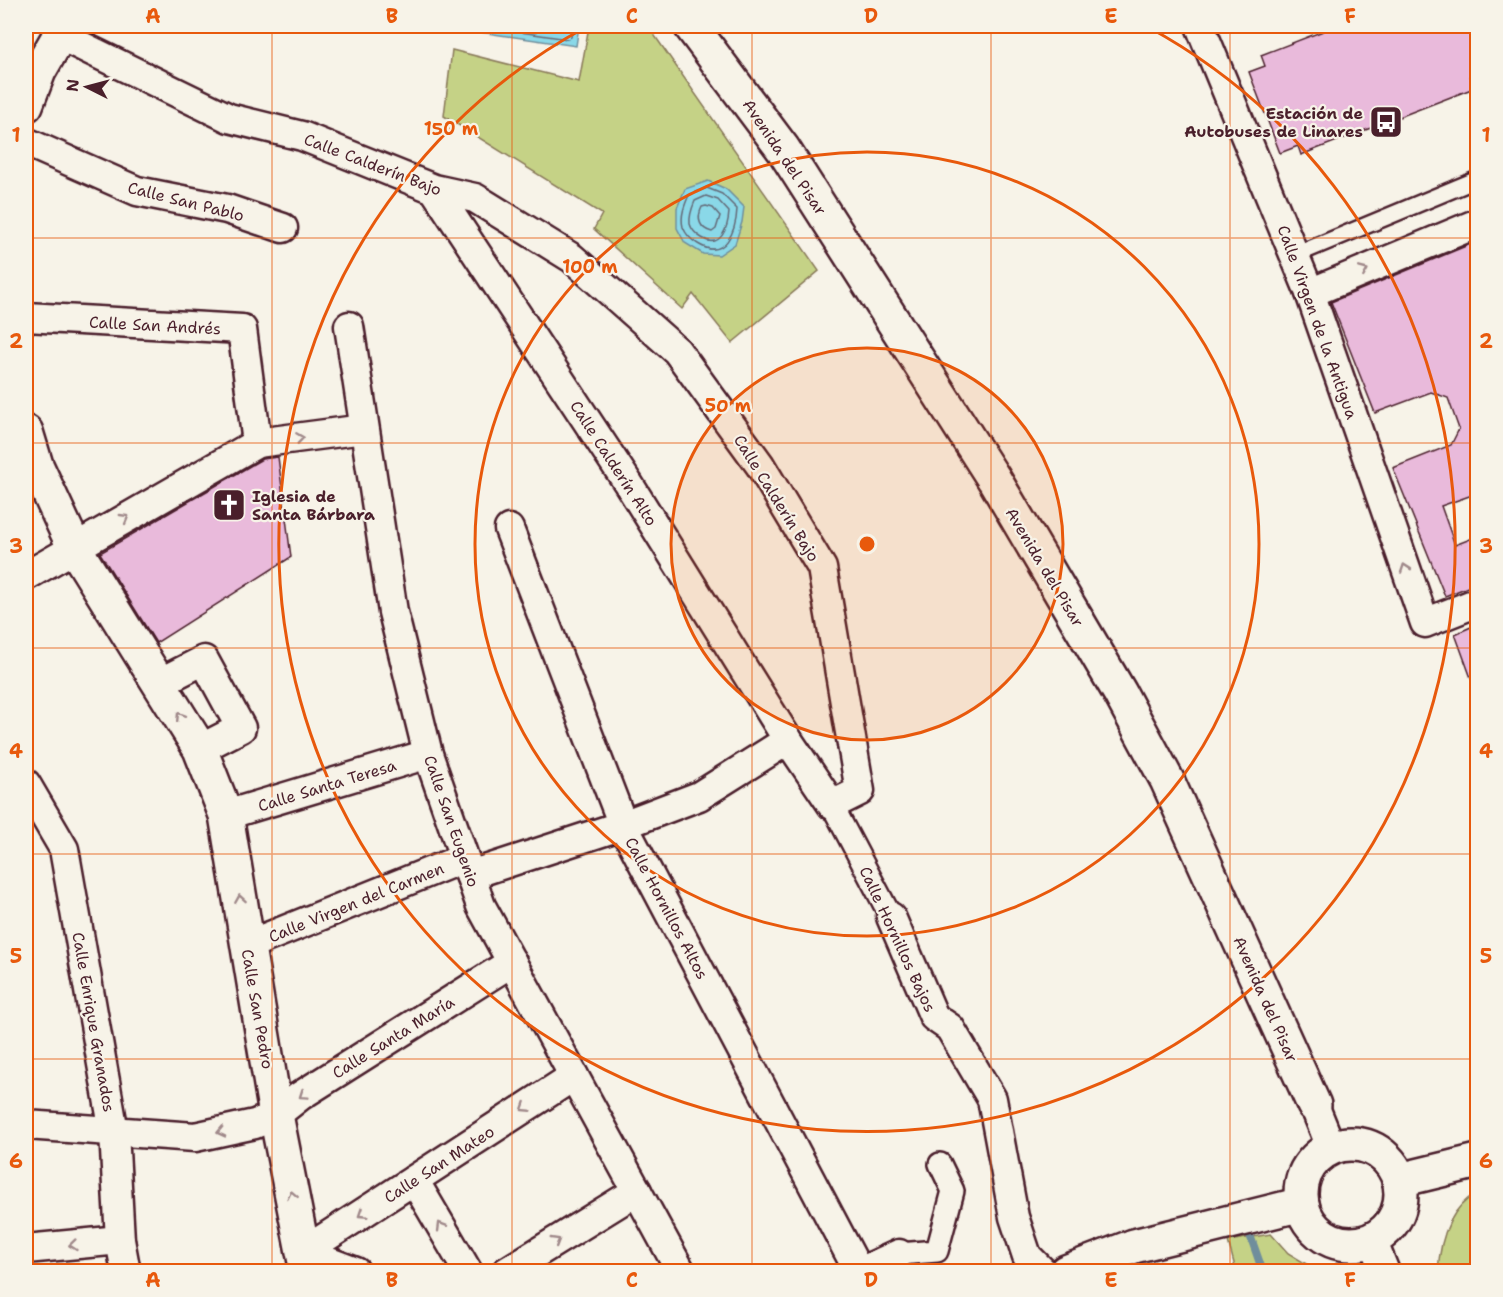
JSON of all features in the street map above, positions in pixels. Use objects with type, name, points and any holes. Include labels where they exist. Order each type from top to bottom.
[{"type":"street","name":"Avenida del Pisar","points":[[691,26],[783,149],[994,479],[1120,693],[1167,780],[1314,1105],[1331,1148]]},
{"type":"street","name":"Calle Virgen de la Antigua","points":[[1200,26],[1310,293],[1425,623],[1478,602]]},
{"type":"street","points":[[26,105],[32,66],[62,30]]},
{"type":"street","name":"Calle Calderín Bajo","points":[[62,30],[229,118],[302,136],[434,189],[475,198],[572,258],[677,351],[760,465],[822,568],[860,791],[832,805]]},
{"type":"street","name":"Calle San Pablo","points":[[26,142],[137,191],[227,209],[283,228]]},
{"type":"street","name":"Calle Calderín Alto","points":[[434,189],[628,483],[788,740]]},
{"type":"street","points":[[1310,293],[1478,223]]},
{"type":"street","name":"Calle San Andrés","points":[[26,317],[242,329],[257,443]]},
{"type":"street","name":"Calle San Eugenio","points":[[349,326],[393,612],[428,754],[467,867],[481,906],[681,1272]]},
{"type":"street","points":[[26,576],[257,443],[364,429]]},
{"type":"street","name":"Calle San Pedro","points":[[26,433],[36,465],[75,547],[200,749],[226,815],[276,1115],[305,1262]]},
{"type":"street","name":"Calle Hornillos Altos","points":[[508,529],[623,825],[859,1272]]},
{"type":"street","points":[[159,683],[204,660],[241,728],[200,749]]},
{"type":"street","name":"Calle Hornillos Bajos","points":[[788,740],[832,805],[891,917],[934,1017],[950,1028],[992,1099],[1014,1217],[1028,1256],[1043,1272]]},
{"type":"street","name":"Calle Virgen del Carmen","points":[[248,945],[467,867],[623,825],[699,796],[788,740]]},
{"type":"street","name":"Calle Santa Teresa","points":[[226,815],[428,754]]},
{"type":"street","name":"Calle Enrique Granados","points":[[26,784],[64,849],[114,1132],[120,1240],[126,1272]]},
{"type":"street","name":"Calle Santa María","points":[[26,1125],[195,1137],[255,1124],[276,1115],[300,1096],[512,962]]},
{"type":"street","name":"Calle San Mateo","points":[[305,1262],[414,1180],[574,1076]]},
{"type":"street","points":[[1354,1144],[1376,1150],[1388,1160],[1400,1180],[1401,1204],[1395,1220],[1385,1232],[1363,1243],[1347,1245],[1324,1237],[1307,1219],[1302,1204],[1301,1189],[1305,1174],[1318,1156],[1331,1148],[1354,1144]]},
{"type":"street","points":[[1400,1180],[1478,1161]]},
{"type":"street","points":[[859,1272],[899,1254],[938,1251],[953,1191],[940,1164]]},
{"type":"street","points":[[414,1180],[468,1272]]},
{"type":"street","points":[[506,1272],[637,1191]]},
{"type":"street","points":[[1066,1272],[1128,1259],[1302,1204]]},
{"type":"street","points":[[26,1249],[120,1240]]},
{"type":"street","points":[[1372,1240],[1385,1272]]},
{"type":"street","points":[[305,1262],[356,1272]]},
{"type":"lane","points":[[1295,255],[1478,179]]},
{"type":"green space","points":[[589,26],[648,26],[819,271],[732,343],[693,294],[682,309],[594,229],[602,214],[444,116],[452,50],[579,82]]},
{"type":"green space","points":[[1477,1193],[1477,1271],[1438,1271],[1444,1238],[1453,1217],[1467,1199]]},
{"type":"green space","points":[[1271,1234],[1288,1253],[1318,1271],[1221,1271],[1235,1267],[1228,1241]]},
{"type":"water","points":[[439,26],[579,26],[576,46]]},
{"type":"water","points":[[708,181],[726,189],[744,207],[735,244],[719,255],[703,254],[685,243],[677,228],[677,208],[685,189]]},
{"type":"building","points":[[1336,26],[1471,26],[1478,42],[1478,72],[1470,75],[1474,88],[1301,155],[1298,146],[1280,153],[1249,72],[1265,66],[1261,55]]},
{"type":"building","points":[[1478,241],[1478,493],[1441,506],[1455,545],[1478,536],[1478,583],[1445,596],[1393,468],[1451,445],[1459,429],[1448,398],[1431,392],[1375,413],[1331,302]]},
{"type":"building","name":"Iglesia de Santa Bárbara","points":[[278,457],[291,557],[156,643],[100,553],[262,459]]},
{"type":"building","points":[[1478,624],[1478,689],[1475,689],[1455,634]]},
{"type":"waterway","points":[[1250,1235],[1263,1272]]},
{"type":"place","name":"Estación de Autobuses de Linares","points":[[1386,122]]},
{"type":"place","name":"Iglesia de Santa Bárbara","points":[[229,505]]}]
